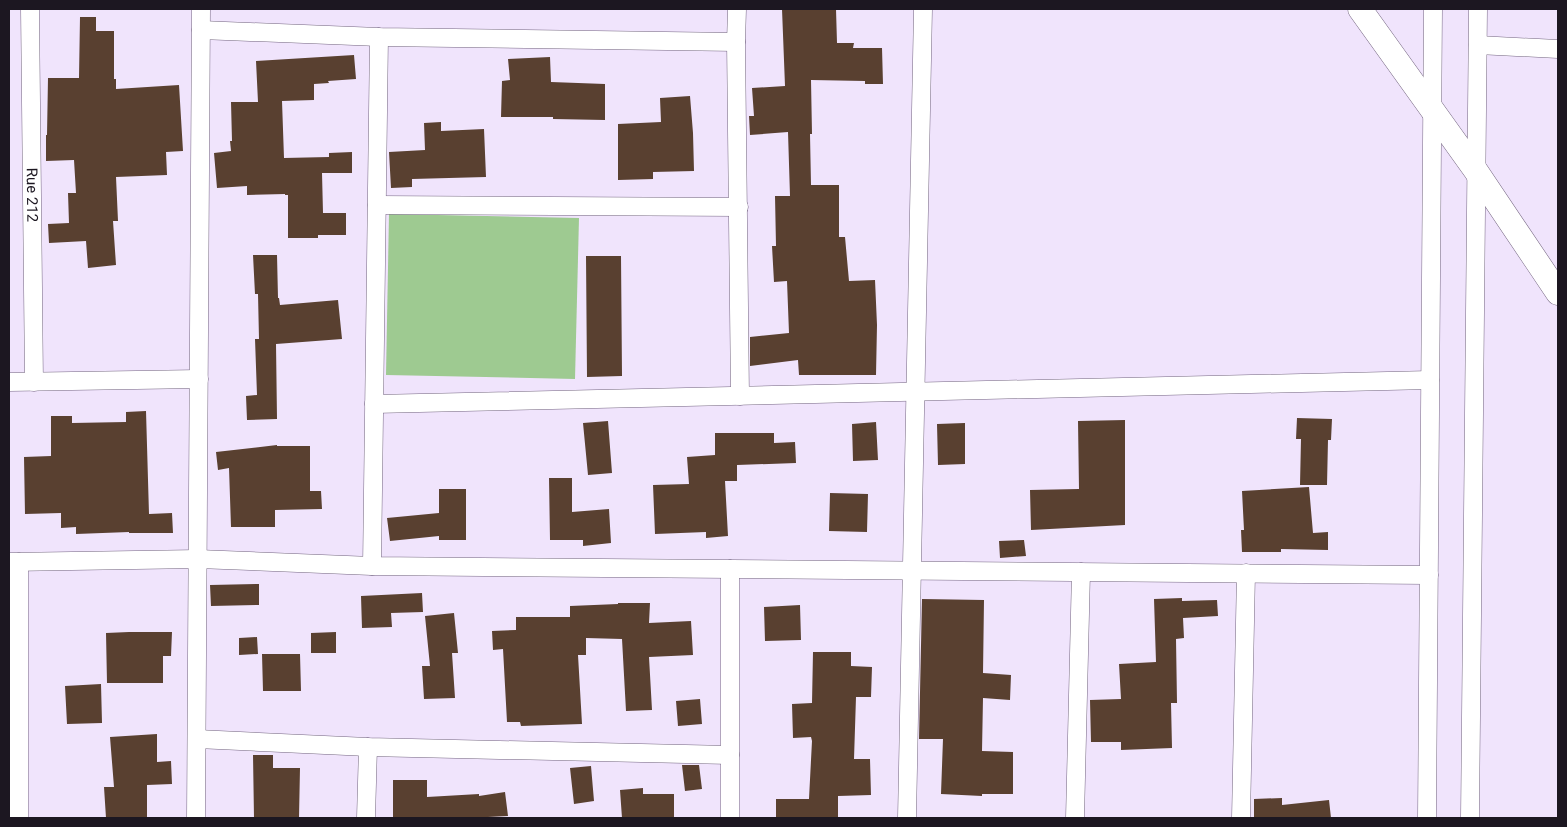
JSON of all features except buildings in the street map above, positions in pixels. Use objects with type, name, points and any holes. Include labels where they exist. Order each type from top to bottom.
[{"type":"street","name":"Rue 212","points":[[30,9],[34,382]]},
{"type":"street","points":[[196,818],[201,9]]},
{"type":"street","points":[[737,9],[740,396]]},
{"type":"street","points":[[907,818],[922,9]]},
{"type":"street","points":[[1360,9],[1476,171],[1558,292]]},
{"type":"street","points":[[1427,818],[1433,9]]},
{"type":"street","points":[[1470,818],[1478,9]]},
{"type":"street","points":[[201,30],[378,37],[736,42]]},
{"type":"street","points":[[372,566],[378,37]]},
{"type":"street","points":[[1478,45],[1558,49]]},
{"type":"street","points":[[376,205],[738,207]]},
{"type":"street","points":[[9,382],[199,378]]},
{"type":"street","points":[[374,404],[1430,380]]},
{"type":"street","points":[[19,818],[14,562],[198,559],[372,566],[1429,575]]},
{"type":"street","points":[[730,569],[730,818]]},
{"type":"street","points":[[1075,818],[1081,572]]},
{"type":"street","points":[[1241,818],[1246,573]]},
{"type":"street","points":[[197,739],[368,747],[730,755]]},
{"type":"street","points":[[366,818],[368,747]]},
{"type":"green space","points":[[389,214],[579,218],[575,379],[386,375]]}]
